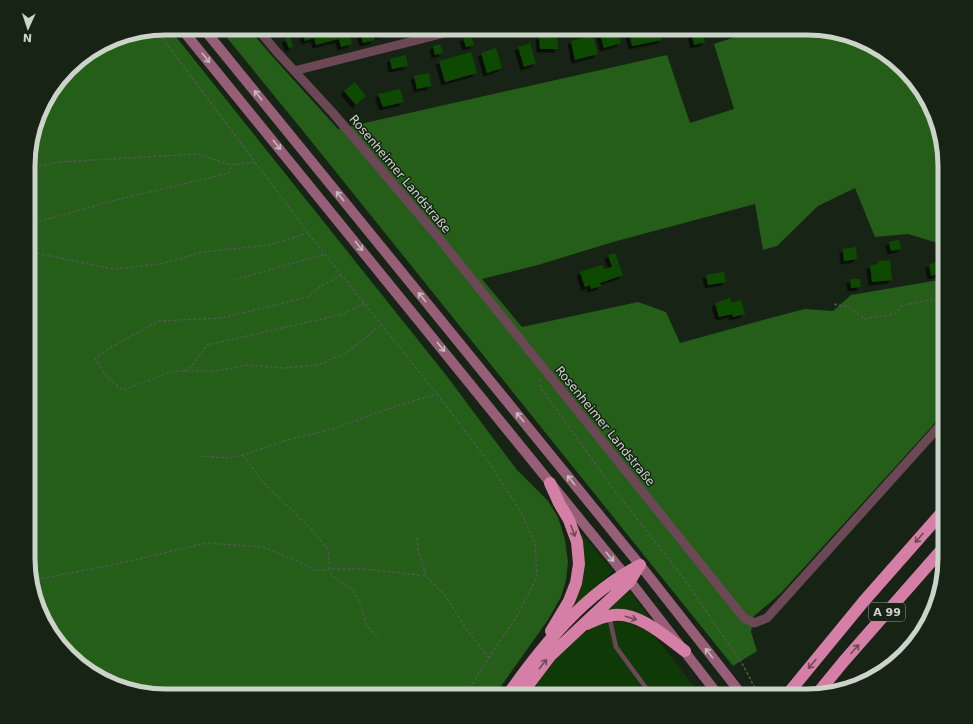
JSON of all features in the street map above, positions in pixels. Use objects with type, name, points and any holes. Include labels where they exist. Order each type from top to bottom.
[{"type":"highway","points":[[543,648],[569,601],[576,583],[579,564],[577,542],[570,520],[559,503],[550,483]]},
{"type":"highway","name":"A 99","points":[[792,689],[864,602],[938,517]]},
{"type":"highway","name":"A 99","points":[[822,688],[938,554]]},
{"type":"highway","points":[[525,689],[551,655],[640,565]]},
{"type":"highway","points":[[513,689],[543,648],[582,605],[627,577]]},
{"type":"highway","points":[[580,626],[609,616],[630,616],[655,628],[685,651]]},
{"type":"main road","points":[[187,35],[627,577],[715,689]]},
{"type":"main road","points":[[209,35],[640,565],[737,689]]},
{"type":"street","name":"Rosenheimer Landstraße","points":[[263,35],[276,52],[333,113],[438,237],[744,618],[754,624],[767,618],[938,428]]},
{"type":"street","points":[[294,71],[437,35]]},
{"type":"lane","points":[[609,616],[616,647],[647,689]]},
{"type":"path","points":[[160,35],[308,233],[437,394],[494,470],[521,512],[535,543],[537,576],[520,613],[489,658],[470,689]]},
{"type":"path","points":[[35,167],[59,162],[196,154],[231,165],[256,162]]},
{"type":"path","points":[[35,221],[229,173],[231,165]]},
{"type":"path","points":[[35,251],[112,270],[161,264],[203,252],[269,244],[308,233]]},
{"type":"path","points":[[234,280],[325,254]]},
{"type":"path","points":[[342,275],[321,286],[307,297],[222,318],[159,321],[113,346],[95,360],[108,378],[123,390],[174,371],[216,371],[247,365],[284,368],[318,365],[346,353],[381,324]]},
{"type":"path","points":[[834,304],[851,308],[864,319],[895,314],[903,305],[938,298]]},
{"type":"path","points":[[184,371],[191,367],[207,345],[344,314],[364,303]]},
{"type":"path","points":[[540,365],[541,388],[609,483],[695,595],[743,666],[755,689]]},
{"type":"path","points":[[201,456],[226,458],[243,455],[290,438],[333,429],[393,407],[437,394]]},
{"type":"path","points":[[243,455],[262,480],[310,528],[328,549],[332,576],[353,590],[360,604],[366,624],[377,636]]},
{"type":"path","points":[[417,538],[418,549],[426,576],[445,595],[467,630],[489,658]]},
{"type":"path","points":[[37,580],[112,565],[207,543],[263,547],[300,562],[316,571],[330,569],[366,569],[426,576]]},
{"type":"green space","points":[[157,35],[175,35],[446,375],[517,470],[548,501],[558,517],[565,540],[568,562],[566,580],[561,597],[548,620],[499,689],[157,689],[124,682],[108,676],[86,662],[73,651],[57,631],[48,616],[39,592],[35,567],[35,166],[39,132],[45,116],[57,93],[80,67],[108,48],[124,42]]},
{"type":"green space","points":[[225,35],[254,35],[338,129],[667,55],[690,123],[734,109],[714,44],[741,35],[816,35],[841,39],[857,45],[887,62],[900,73],[916,93],[925,108],[934,132],[938,157],[938,243],[908,234],[875,237],[855,188],[818,206],[777,246],[763,250],[755,204],[613,242],[538,265],[482,279],[522,327],[638,302],[666,312],[680,343],[805,309],[833,311],[851,295],[938,280],[938,420],[780,594],[754,616],[751,632],[757,651],[733,666]]},
{"type":"green space","points":[[582,534],[613,571],[578,603],[575,602],[581,584],[583,569],[580,535]]},
{"type":"green space","points":[[629,590],[649,617],[605,611]]},
{"type":"green space","points":[[614,621],[627,622],[650,632],[666,650],[696,689],[534,689],[541,677],[566,648],[584,633],[603,623]]},
{"type":"building","points":[[303,35],[350,35],[352,44],[341,47],[339,39],[316,45],[314,38],[305,41]]},
{"type":"building","points":[[361,35],[383,35],[374,37],[375,40],[363,43]]},
{"type":"building","points":[[557,35],[558,49],[540,49],[539,36]]},
{"type":"building","points":[[593,35],[598,54],[575,60],[571,41]]},
{"type":"building","points":[[600,35],[619,35],[621,43],[604,48]]},
{"type":"building","points":[[629,35],[661,35],[662,40],[632,46]]},
{"type":"building","points":[[692,35],[703,35],[705,42],[694,45]]},
{"type":"building","points":[[471,36],[474,45],[466,47],[463,38]]},
{"type":"building","points":[[290,37],[293,47],[289,48],[285,39]]},
{"type":"building","points":[[530,43],[536,63],[524,67],[518,47]]},
{"type":"building","points":[[440,44],[443,53],[435,55],[433,46]]},
{"type":"building","points":[[496,48],[502,68],[487,73],[481,53]]},
{"type":"building","points":[[471,52],[477,73],[445,82],[439,61]]},
{"type":"building","points":[[406,55],[408,66],[392,69],[390,59]]},
{"type":"building","points":[[429,73],[431,86],[417,89],[414,76]]},
{"type":"building","points":[[355,82],[366,96],[356,105],[344,91]]},
{"type":"building","points":[[400,89],[404,102],[383,107],[378,94]]},
{"type":"building","points":[[899,240],[901,249],[891,251],[889,242]]},
{"type":"building","points":[[856,247],[857,259],[844,261],[843,249]]},
{"type":"building","points":[[615,253],[623,275],[600,283],[601,286],[591,289],[590,285],[585,287],[580,272],[602,265],[604,269],[612,267],[608,255]]},
{"type":"building","points":[[890,260],[892,280],[872,282],[870,265],[878,264],[878,261]]},
{"type":"building","points":[[938,262],[938,274],[931,276],[929,264]]},
{"type":"building","points":[[724,272],[726,282],[708,285],[706,275]]},
{"type":"building","points":[[850,279],[860,279],[861,287],[851,288]]},
{"type":"building","points":[[730,298],[732,303],[741,300],[745,314],[733,317],[732,314],[719,317],[715,303]]}]
